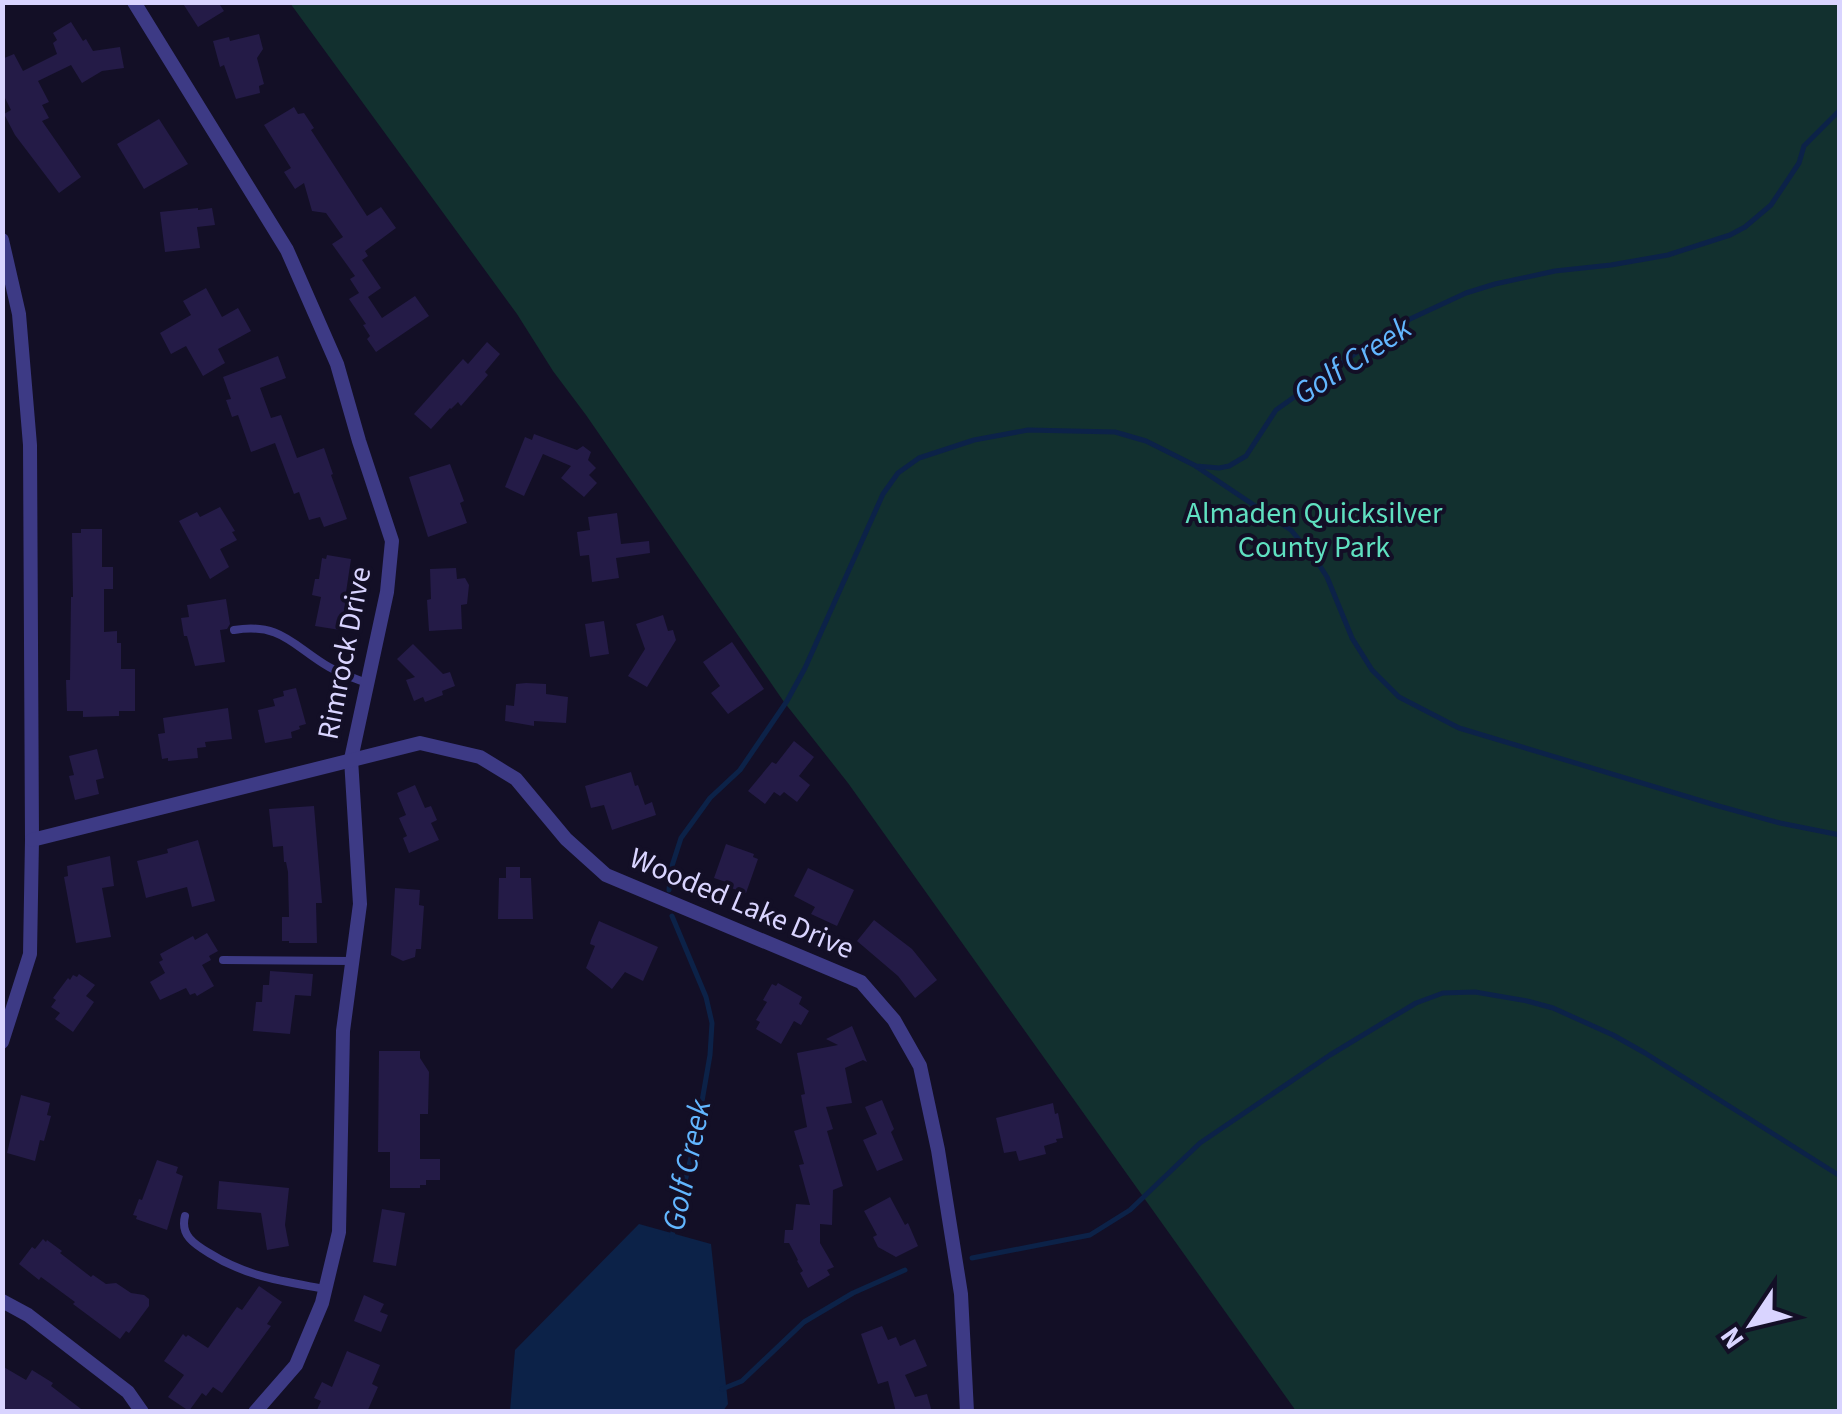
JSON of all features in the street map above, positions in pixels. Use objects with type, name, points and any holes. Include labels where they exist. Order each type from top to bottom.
[{"type":"street","name":"Rimrock Drive","points":[[134,2],[288,250],[337,364],[392,542],[387,592],[352,759],[360,904],[342,1031],[339,1232],[322,1303],[296,1365],[255,1412]]},
{"type":"street","points":[[2,240],[18,314],[30,445],[32,840],[30,954],[2,1042]]},
{"type":"street","name":"Wooded Lake Drive","points":[[32,840],[420,743],[480,758],[516,779],[566,839],[606,875],[861,982],[894,1020],[920,1066],[961,1294],[968,1412]]},
{"type":"street","points":[[2,1300],[28,1314],[128,1392],[142,1412]]},
{"type":"lane","points":[[234,630],[271,630],[331,668],[367,683]]},
{"type":"lane","points":[[224,960],[352,961]]},
{"type":"lane","points":[[185,1216],[184,1229],[192,1242],[234,1268],[326,1288]]},
{"type":"green space","name":"Almaden Quicksilver County Park","points":[[290,3],[1839,3],[1839,1411],[1296,1411],[848,783],[784,702],[517,314]]},
{"type":"water","points":[[639,1224],[711,1244],[728,1404],[723,1411],[510,1411],[515,1350]]},
{"type":"building","points":[[182,2],[218,2],[224,11],[198,27]]},
{"type":"building","points":[[71,22],[93,51],[120,47],[124,68],[102,71],[82,83],[71,65],[38,81],[49,102],[42,105],[49,118],[42,121],[81,177],[59,193],[4,114],[11,110],[2,92],[2,59],[14,54],[23,71],[57,54],[53,33]]},
{"type":"building","points":[[259,34],[263,49],[257,58],[264,84],[259,86],[260,93],[236,99],[224,65],[220,67],[213,41]]},
{"type":"building","points":[[294,107],[298,114],[304,113],[367,216],[381,207],[396,228],[365,251],[368,256],[362,260],[381,288],[368,297],[382,318],[415,296],[429,316],[376,352],[367,339],[370,336],[363,325],[366,324],[349,299],[359,293],[350,279],[355,276],[332,244],[343,237],[326,213],[312,211],[304,183],[295,189],[284,172],[291,168],[264,125]]},
{"type":"building","points":[[159,119],[188,164],[144,189],[117,144]]},
{"type":"building","points":[[212,208],[215,225],[197,227],[200,248],[165,252],[160,212]]},
{"type":"building","points":[[206,288],[222,317],[238,308],[251,331],[218,349],[225,363],[203,376],[186,346],[171,354],[160,333],[191,315],[183,301]]},
{"type":"building","points":[[487,342],[500,354],[485,372],[488,375],[461,406],[458,402],[450,408],[431,429],[414,414],[463,359],[468,364]]},
{"type":"building","points":[[278,356],[286,378],[260,388],[271,418],[281,415],[297,458],[324,448],[347,519],[324,527],[320,517],[309,520],[299,492],[294,494],[275,443],[251,452],[238,415],[232,417],[226,400],[231,399],[223,377]]},
{"type":"building","points":[[534,434],[577,450],[583,446],[591,452],[588,460],[596,468],[589,475],[597,483],[584,497],[561,478],[571,466],[543,454],[524,496],[505,487],[525,437],[532,440]]},
{"type":"building","points":[[450,464],[464,501],[460,503],[467,523],[428,537],[409,477]]},
{"type":"building","points":[[220,507],[237,540],[220,549],[229,567],[210,579],[179,521],[197,512],[200,517]]},
{"type":"building","points":[[617,513],[621,544],[649,541],[650,553],[616,558],[619,578],[592,582],[589,555],[580,556],[577,532],[590,530],[588,517]]},
{"type":"building","points":[[81,529],[102,529],[102,567],[113,567],[113,589],[104,589],[104,632],[117,631],[121,669],[135,669],[135,711],[119,711],[119,716],[83,717],[83,711],[67,711],[72,533],[81,533]]},
{"type":"building","points":[[327,555],[351,559],[345,629],[315,626],[321,597],[312,595],[322,558]]},
{"type":"building","points":[[456,568],[457,579],[465,578],[469,585],[467,604],[461,605],[462,629],[429,631],[430,569]]},
{"type":"building","points":[[226,599],[230,624],[220,630],[225,662],[195,666],[181,618],[189,617],[187,605]]},
{"type":"building","points":[[663,615],[676,640],[647,687],[628,676],[645,649],[636,624]]},
{"type":"building","points":[[604,621],[609,654],[590,657],[585,624]]},
{"type":"building","points":[[732,642],[764,689],[728,714],[711,693],[720,686],[703,662]]},
{"type":"building","points":[[413,644],[443,674],[450,672],[455,686],[425,702],[423,697],[414,701],[406,680],[415,677],[397,659]]},
{"type":"building","points":[[516,684],[546,684],[546,694],[568,697],[566,723],[534,721],[534,726],[505,721],[506,705],[514,706]]},
{"type":"building","points":[[296,688],[306,724],[291,732],[292,738],[265,743],[258,710],[275,706],[273,699]]},
{"type":"building","points":[[228,708],[232,739],[205,742],[206,747],[197,748],[198,758],[162,759],[158,734],[165,733],[163,718]]},
{"type":"building","points":[[794,741],[814,757],[799,776],[810,785],[797,802],[784,792],[780,796],[774,792],[765,804],[748,791]]},
{"type":"building","points":[[97,749],[104,778],[96,780],[99,794],[75,800],[69,756]]},
{"type":"building","points":[[631,772],[645,805],[652,802],[656,815],[612,830],[604,805],[591,808],[585,786]]},
{"type":"building","points":[[415,785],[425,808],[431,806],[437,820],[431,823],[439,840],[409,853],[399,818],[406,815],[397,793]]},
{"type":"building","points":[[314,806],[322,903],[316,903],[317,943],[289,943],[282,941],[282,917],[289,917],[288,872],[283,846],[273,847],[269,809]]},
{"type":"building","points":[[198,840],[215,901],[192,907],[187,887],[146,898],[137,861]]},
{"type":"building","points":[[726,844],[758,859],[746,893],[714,878]]},
{"type":"building","points":[[110,856],[114,886],[102,888],[111,937],[76,943],[64,877],[68,876],[67,866]]},
{"type":"building","points":[[506,867],[520,867],[520,878],[531,878],[533,919],[498,919],[499,878],[506,878]]},
{"type":"building","points":[[808,868],[854,890],[837,926],[811,914],[815,907],[794,896]]},
{"type":"building","points":[[395,888],[420,890],[419,905],[424,906],[421,949],[416,949],[415,957],[403,961],[391,955]]},
{"type":"building","points":[[874,920],[912,949],[937,980],[915,998],[898,976],[857,941]]},
{"type":"building","points":[[599,921],[658,947],[643,981],[625,972],[612,989],[586,968]]},
{"type":"building","points":[[207,933],[218,951],[202,965],[214,986],[197,996],[190,995],[186,988],[160,1000],[150,982],[165,973],[159,962],[163,960],[160,954]]},
{"type":"building","points":[[270,971],[313,974],[311,996],[295,995],[290,1034],[253,1031],[256,1002],[262,1002],[263,985],[269,985]]},
{"type":"building","points":[[79,974],[95,985],[86,996],[94,1002],[73,1032],[55,1019],[60,1013],[51,1007],[68,978]]},
{"type":"building","points":[[778,983],[802,997],[799,1004],[809,1011],[801,1025],[794,1021],[781,1044],[756,1029],[760,1022],[756,1020],[767,1002],[763,1000],[772,984]]},
{"type":"building","points":[[852,1026],[867,1062],[845,1068],[852,1103],[826,1107],[833,1129],[827,1131],[843,1186],[833,1190],[832,1225],[820,1224],[820,1243],[834,1267],[827,1270],[830,1275],[808,1288],[789,1243],[784,1243],[785,1230],[793,1230],[796,1204],[810,1205],[794,1131],[807,1127],[797,1053],[838,1045],[826,1039]]},
{"type":"building","points":[[379,1051],[420,1051],[429,1072],[428,1114],[420,1114],[420,1159],[440,1159],[440,1180],[426,1180],[420,1188],[390,1188],[390,1152],[378,1152]]},
{"type":"building","points":[[21,1095],[50,1103],[47,1115],[51,1116],[35,1161],[7,1153]]},
{"type":"building","points":[[882,1100],[903,1160],[877,1171],[863,1140],[877,1134],[865,1107]]},
{"type":"building","points":[[1053,1103],[1063,1138],[1044,1146],[1046,1154],[1019,1161],[1016,1151],[1004,1153],[996,1118]]},
{"type":"building","points":[[157,1160],[178,1167],[176,1173],[183,1176],[167,1230],[133,1215]]},
{"type":"building","points":[[219,1181],[289,1188],[285,1225],[289,1246],[267,1250],[261,1213],[217,1209]]},
{"type":"building","points":[[890,1197],[918,1246],[896,1257],[878,1247],[873,1237],[877,1235],[864,1211]]},
{"type":"building","points":[[382,1209],[405,1213],[396,1266],[373,1262]]},
{"type":"building","points":[[43,1239],[91,1277],[106,1284],[116,1283],[149,1299],[149,1306],[129,1333],[126,1331],[120,1339],[19,1264]]},
{"type":"building","points":[[259,1286],[282,1302],[267,1324],[271,1326],[222,1393],[213,1387],[206,1396],[202,1393],[189,1411],[168,1397],[184,1375],[164,1361],[183,1334],[208,1348],[237,1307],[242,1310]]},
{"type":"building","points":[[364,1295],[384,1304],[380,1312],[388,1315],[381,1332],[354,1321]]},
{"type":"building","points":[[882,1326],[888,1340],[896,1337],[900,1346],[915,1339],[927,1366],[905,1375],[915,1397],[927,1394],[932,1412],[896,1412],[888,1381],[878,1384],[861,1334]]},
{"type":"building","points":[[347,1351],[380,1365],[372,1384],[378,1387],[367,1412],[316,1412],[321,1401],[314,1398],[322,1382],[332,1387]]},
{"type":"building","points":[[2,1366],[26,1380],[32,1370],[85,1412],[2,1412]]},
{"type":"waterway","name":"Golf Creek","points":[[669,890],[681,838],[710,798],[740,770],[787,701],[883,494],[898,473],[919,458],[974,440],[1028,430],[1115,432],[1146,441],[1196,466],[1229,466],[1246,456],[1276,410],[1373,341],[1466,293],[1555,271],[1668,255],[1745,227],[1771,205],[1799,163],[1804,146],[1840,110]]},
{"type":"waterway","points":[[1197,467],[1291,530],[1327,577],[1352,638],[1372,670],[1399,697],[1459,728],[1715,805],[1840,835]]},
{"type":"waterway","name":"Golf Creek","points":[[672,916],[706,997],[712,1023],[696,1136],[672,1236]]},
{"type":"waterway","points":[[972,1258],[1090,1235],[1130,1210],[1200,1143],[1330,1055],[1416,1003],[1443,993],[1475,992],[1527,1001],[1553,1008],[1613,1035],[1840,1176]]},
{"type":"waterway","points":[[722,1389],[742,1381],[804,1322],[853,1293],[905,1270]]}]
